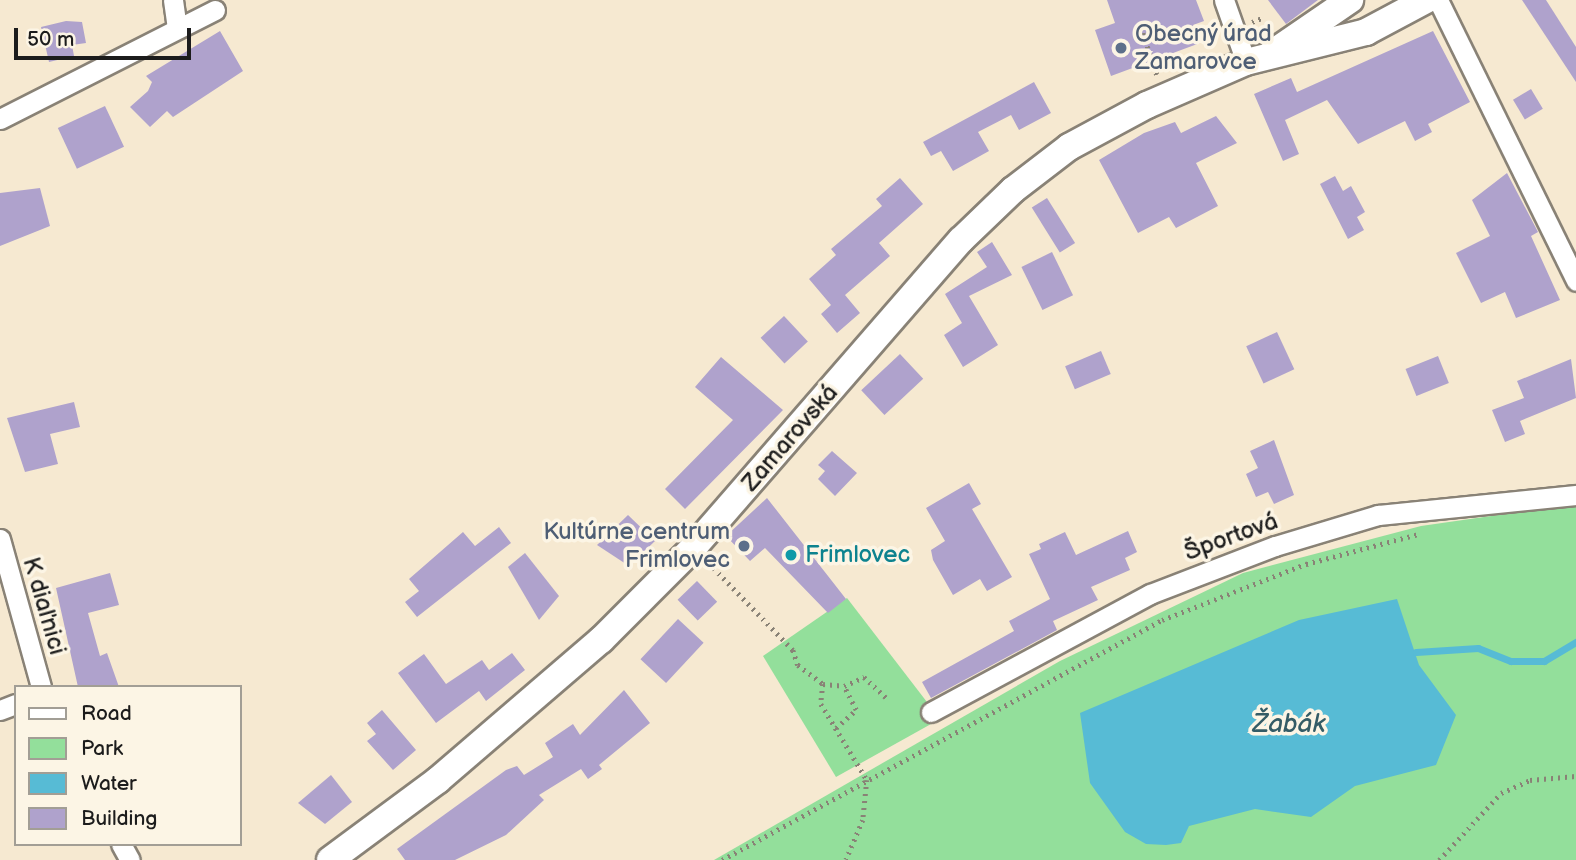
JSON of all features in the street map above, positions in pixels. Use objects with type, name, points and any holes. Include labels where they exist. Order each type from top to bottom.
[{"type":"main road","name":"Zamarovská","points":[[330,860],[438,780],[601,640],[693,548],[961,240],[1013,190],[1069,147],[1258,58],[1350,0]]},
{"type":"main road","name":"Zamarovská","points":[[1258,58],[1309,51],[1366,32],[1426,0]]},
{"type":"street","points":[[173,0],[177,29]]},
{"type":"street","points":[[1224,0],[1258,58]]},
{"type":"street","points":[[1438,0],[1576,281]]},
{"type":"street","points":[[0,118],[215,10]]},
{"type":"street","name":"Športová","points":[[931,712],[1150,594],[1275,546],[1378,515],[1576,495]]},
{"type":"street","name":"K diaľnici","points":[[0,539],[40,685]]},
{"type":"path","points":[[1143,33],[1159,80]]},
{"type":"path","points":[[722,860],[1162,620],[1306,564],[1425,533]]},
{"type":"path","points":[[700,554],[793,650],[798,665],[823,684],[844,686],[864,677],[888,699]]},
{"type":"path","points":[[823,684],[821,704],[867,780],[863,820],[846,860]]},
{"type":"path","points":[[836,728],[856,710],[844,686]]},
{"type":"path","points":[[1440,860],[1501,793],[1530,780],[1576,776]]},
{"type":"green space","points":[[1576,504],[1576,860],[714,860],[1060,661],[1243,573],[1421,526]]},
{"type":"green space","name":"Frimlovec","points":[[847,598],[940,719],[836,777],[763,656]]},
{"type":"water","name":"Žabák","points":[[1397,599],[1419,665],[1456,715],[1436,765],[1355,786],[1311,817],[1255,809],[1189,826],[1181,843],[1166,845],[1146,844],[1125,832],[1090,783],[1080,713],[1299,620]]},
{"type":"building","points":[[1107,0],[1196,0],[1204,21],[1193,25],[1200,43],[1111,76],[1095,30],[1115,23]]},
{"type":"building","points":[[1268,0],[1318,0],[1286,24]]},
{"type":"building","points":[[1522,0],[1546,0],[1576,47],[1576,82]]},
{"type":"building","points":[[66,21],[82,22],[86,43],[72,45],[74,56],[49,62],[41,27]]},
{"type":"building","points":[[220,31],[243,71],[173,117],[167,111],[150,127],[130,107],[148,91],[152,82],[146,76]]},
{"type":"building","points":[[1433,31],[1470,102],[1428,124],[1432,132],[1415,141],[1405,121],[1358,144],[1327,100],[1285,120],[1299,154],[1283,161],[1254,94],[1291,78],[1297,92]]},
{"type":"building","points":[[1034,82],[1051,113],[1019,130],[1011,115],[978,132],[989,151],[953,171],[941,151],[931,156],[923,142]]},
{"type":"building","points":[[1531,89],[1543,109],[1525,120],[1513,100]]},
{"type":"building","points":[[105,106],[124,147],[77,169],[58,128]]},
{"type":"building","points":[[1216,116],[1237,143],[1196,163],[1218,206],[1176,228],[1169,217],[1138,233],[1099,160],[1144,133],[1175,122],[1181,133]]},
{"type":"building","points":[[1507,173],[1538,232],[1531,236],[1560,300],[1516,318],[1505,292],[1481,303],[1456,253],[1490,236],[1472,200]]},
{"type":"building","points":[[1335,176],[1343,191],[1351,186],[1365,212],[1357,217],[1364,230],[1348,239],[1320,184]]},
{"type":"building","points":[[900,178],[923,204],[879,243],[890,256],[845,295],[860,313],[837,333],[821,314],[831,305],[809,279],[836,255],[831,249],[882,206],[876,199]]},
{"type":"building","points":[[40,188],[50,226],[0,246],[0,193]]},
{"type":"building","points":[[1047,198],[1075,243],[1060,252],[1032,208]]},
{"type":"building","points":[[992,242],[1012,275],[969,296],[998,345],[963,367],[944,335],[962,323],[945,294],[987,267],[977,252]]},
{"type":"building","points":[[1052,252],[1073,295],[1042,310],[1021,267]]},
{"type":"building","points":[[784,316],[808,342],[784,363],[761,338]]},
{"type":"building","points":[[1277,332],[1294,369],[1264,384],[1246,346]]},
{"type":"building","points":[[1101,351],[1111,374],[1075,389],[1065,366]]},
{"type":"building","points":[[900,354],[923,379],[884,415],[861,390]]},
{"type":"building","points":[[1438,356],[1449,383],[1416,396],[1406,369]]},
{"type":"building","points":[[721,357],[783,410],[685,509],[665,489],[733,420],[695,387]]},
{"type":"building","points":[[1571,359],[1576,398],[1520,421],[1525,434],[1505,442],[1492,410],[1524,398],[1517,381]]},
{"type":"building","points":[[74,402],[80,427],[50,434],[58,464],[25,472],[7,418]]},
{"type":"building","points":[[1274,440],[1294,495],[1274,504],[1268,492],[1256,497],[1246,474],[1258,468],[1250,451]]},
{"type":"building","points":[[832,451],[857,473],[835,496],[818,479],[825,471],[818,465]]},
{"type":"building","points":[[969,483],[981,504],[972,509],[1012,577],[987,591],[980,579],[953,595],[933,560],[931,550],[945,541],[926,508]]},
{"type":"building","name":"Frimlovec","points":[[767,498],[846,599],[828,613],[765,548],[750,561],[726,536]]},
{"type":"building","points":[[628,515],[655,541],[629,566],[597,545]]},
{"type":"building","points":[[499,527],[511,543],[417,617],[405,602],[419,591],[409,579],[463,532],[475,546]]},
{"type":"building","points":[[1128,531],[1137,552],[1125,558],[1130,570],[1091,587],[1098,600],[1053,621],[1057,630],[931,698],[922,682],[1014,631],[1009,621],[1050,599],[1029,554],[1041,549],[1039,544],[1065,532],[1076,555]]},
{"type":"building","points":[[525,553],[559,596],[539,620],[508,567]]},
{"type":"building","points":[[110,573],[119,605],[88,613],[100,656],[107,653],[118,685],[78,685],[56,588]]},
{"type":"building","points":[[697,581],[717,602],[698,621],[678,600]]},
{"type":"building","points":[[678,619],[704,643],[666,683],[640,659]]},
{"type":"building","points":[[512,653],[525,670],[486,701],[479,691],[436,723],[398,673],[424,654],[446,684],[482,660],[489,670]]},
{"type":"building","points":[[624,690],[650,723],[599,765],[602,769],[588,779],[581,769],[539,795],[544,800],[506,835],[455,860],[405,860],[397,849],[506,770],[517,766],[524,775],[553,757],[545,743],[573,724],[580,735]]},
{"type":"building","points":[[382,710],[416,750],[393,770],[367,741],[376,734],[367,723]]},
{"type":"building","points":[[331,775],[352,802],[325,824],[298,803]]},
{"type":"waterway","points":[[1416,652],[1478,648],[1511,661],[1544,661],[1576,642]]},
{"type":"place","name":"Obecný úrad Zamarovce","points":[[1121,48]]},
{"type":"place","name":"Kultúrne centrum Frimlovec","points":[[744,546]]},
{"type":"place","name":"Frimlovec","points":[[791,555]]}]
